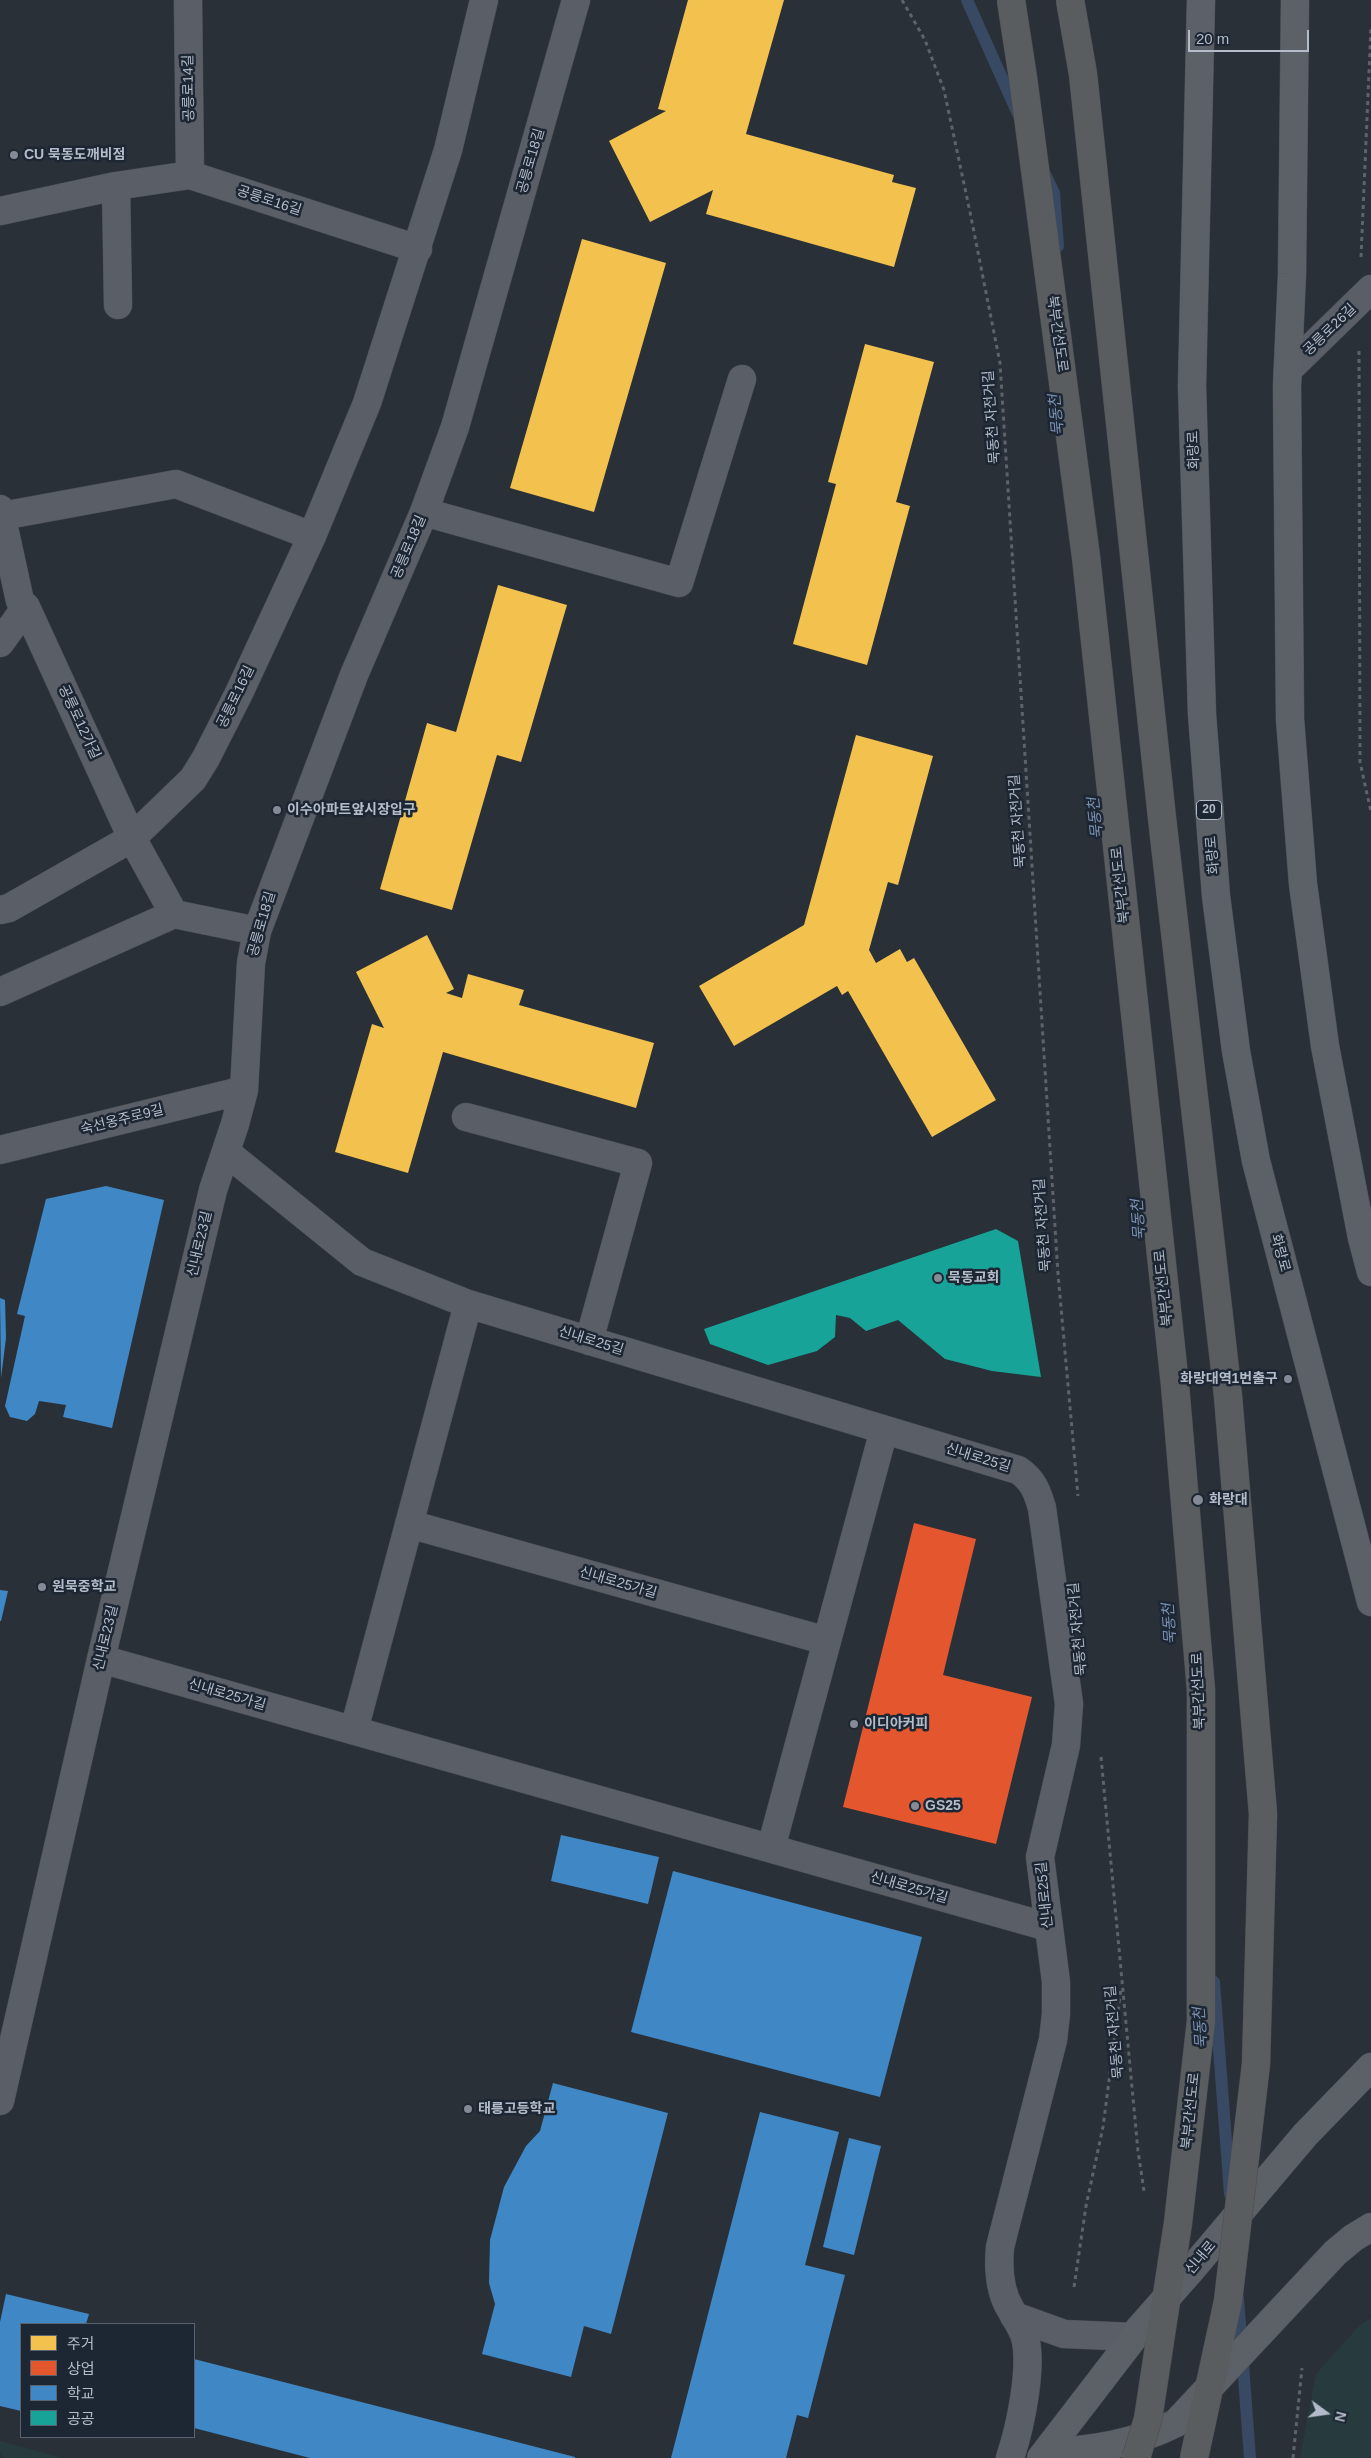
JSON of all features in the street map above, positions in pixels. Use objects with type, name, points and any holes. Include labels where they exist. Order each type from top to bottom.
[{"type":"highway","name":"북부간선도로","points":[[1011,0],[1023,78],[1087,566],[1175,1385],[1200,1690],[1201,2021],[1178,2223],[1148,2419],[1136,2458]]},
{"type":"highway","points":[[1070,0],[1083,74],[1162,818],[1228,1396],[1263,1814],[1256,2064],[1228,2301],[1194,2458]]},
{"type":"main road","name":"화랑로","points":[[1201,0],[1192,386],[1202,714],[1216,896],[1236,1051],[1256,1161],[1371,1602]]},
{"type":"main road","points":[[1295,0],[1292,274],[1288,370],[1290,719],[1303,884],[1325,1046],[1362,1238],[1371,1272]]},
{"type":"main road","name":"신내로","points":[[1043,2456],[1137,2333],[1305,2135],[1371,2067]]},
{"type":"main road","points":[[1043,2456],[1101,2448],[1152,2435],[1176,2423],[1335,2253],[1362,2233]]},
{"type":"street","name":"공릉로14길","points":[[188,0],[190,175]]},
{"type":"street","name":"공릉로16길","points":[[132,838],[193,779],[206,758],[239,693],[312,536],[367,403],[418,249],[448,150],[484,0]]},
{"type":"street","name":"공릉로18길","points":[[244,1090],[251,963],[257,931],[354,675],[424,512],[454,427],[576,0]]},
{"type":"street","name":"공릉로16길","points":[[0,211],[116,186],[190,175],[418,249]]},
{"type":"street","points":[[116,186],[118,305]]},
{"type":"street","name":"공릉로26길","points":[[1288,370],[1365,295]]},
{"type":"street","points":[[424,512],[679,584],[742,379]]},
{"type":"street","points":[[1,512],[176,484],[312,536]]},
{"type":"street","name":"공릉로12가길","points":[[1,512],[20,601],[26,607],[132,838],[174,914]]},
{"type":"street","points":[[0,643],[26,607]]},
{"type":"street","points":[[0,910],[9,908],[132,838]]},
{"type":"street","points":[[0,992],[174,914],[257,931]]},
{"type":"street","name":"숙선옹주로9길","points":[[0,1150],[244,1090]]},
{"type":"street","name":"신내로23길","points":[[0,2102],[101,1659],[213,1190],[244,1090]]},
{"type":"street","points":[[466,1117],[638,1163],[590,1341]]},
{"type":"street","name":"신내로25길","points":[[226,1152],[362,1262],[468,1304],[1018,1470],[1030,1479],[1038,1493],[1042,1508],[1070,1704],[1066,1745],[1040,1857],[1056,1982],[1056,2014],[1053,2040],[1000,2247],[998,2269],[1004,2297],[1024,2335],[1028,2362],[1017,2433],[1010,2458]]},
{"type":"street","points":[[354,1730],[468,1304]]},
{"type":"street","points":[[770,1848],[884,1430]]},
{"type":"street","name":"신내로25가길","points":[[409,1524],[827,1641]]},
{"type":"street","name":"신내로25가길","points":[[101,1659],[1048,1927]]},
{"type":"street","points":[[1014,2316],[1064,2334],[1137,2333]]},
{"type":"path","name":"묵동천 자전거길","points":[[902,0],[925,40],[944,90],[1000,363],[1058,1274],[1078,1500]]},
{"type":"path","points":[[1371,26],[1365,295],[1360,762],[1371,812]]},
{"type":"path","name":"묵동천 자전거길","points":[[1101,1756],[1138,2151],[1146,2200]]},
{"type":"path","points":[[1074,2287],[1086,2206],[1103,2127],[1121,1982]]},
{"type":"path","points":[[1293,2458],[1302,2368]]},
{"type":"green space","points":[[1371,2318],[1371,2458],[1300,2458],[1316,2374],[1360,2325]]},
{"type":"green space","points":[[0,2441],[63,2458],[3,2458],[0,2453]]},
{"type":"building: 주거","points":[[688,0],[784,0],[746,134],[894,175],[892,182],[916,188],[894,267],[706,214],[713,190],[650,222],[609,141],[666,111],[658,109]]},
{"type":"building: 주거","points":[[582,239],[666,263],[594,512],[510,488]]},
{"type":"building: 주거","points":[[865,344],[934,362],[896,502],[910,506],[867,665],[793,644],[836,484],[828,482]]},
{"type":"building: 주거","points":[[498,585],[567,605],[521,762],[497,755],[452,910],[380,889],[427,723],[456,732]]},
{"type":"building: 주거","points":[[856,735],[933,756],[898,885],[888,882],[869,950],[876,963],[900,949],[907,962],[914,958],[996,1100],[932,1137],[848,991],[842,995],[837,986],[734,1046],[699,986],[804,925]]},
{"type":"building: 주거","points":[[427,935],[454,989],[446,993],[462,998],[468,974],[524,990],[519,1005],[654,1043],[636,1108],[443,1052],[408,1173],[335,1152],[372,1024],[384,1028],[356,972]]},
{"type":"building: 상업","points":[[914,1523],[976,1539],[943,1675],[1032,1697],[996,1844],[843,1807]]},
{"type":"building: 학교","points":[[106,1186],[164,1200],[112,1428],[63,1417],[66,1405],[39,1401],[35,1414],[27,1421],[10,1417],[5,1406],[25,1316],[17,1314],[46,1199]]},
{"type":"building: 학교","points":[[0,1298],[5,1300],[6,1338],[1,1378]]},
{"type":"building: 학교","points":[[0,1590],[8,1591],[1,1621],[0,1621]]},
{"type":"building: 학교","points":[[561,1835],[659,1857],[648,1904],[551,1881]]},
{"type":"building: 학교","points":[[673,1871],[922,1937],[880,2097],[631,2032]]},
{"type":"building: 학교","points":[[553,2083],[668,2113],[611,2334],[584,2326],[571,2377],[482,2354],[495,2304],[489,2283],[490,2240],[504,2187],[526,2146],[540,2131]]},
{"type":"building: 학교","points":[[760,2112],[839,2132],[805,2265],[845,2275],[808,2418],[797,2415],[786,2458],[671,2458]]},
{"type":"building: 학교","points":[[849,2138],[881,2146],[854,2255],[823,2247]]},
{"type":"building: 학교","points":[[6,2294],[89,2314],[86,2323],[20,2323],[20,2411],[0,2406],[0,2322]]},
{"type":"building: 학교","points":[[195,2359],[575,2457],[575,2458],[310,2458],[195,2428]]},
{"type":"building: 공공","name":"묵동교회","points":[[996,1229],[1018,1241],[1041,1377],[992,1371],[945,1359],[898,1320],[866,1331],[850,1318],[836,1315],[835,1337],[817,1351],[768,1365],[710,1344],[704,1329]]},
{"type":"waterway","name":"묵동천","points":[[967,0],[1018,114]]},
{"type":"waterway","name":"묵동천","points":[[1045,174],[1054,193],[1058,246]]},
{"type":"waterway","name":"묵동천","points":[[1214,1982],[1230,2194]]},
{"type":"waterway","name":"묵동천","points":[[1238,2298],[1250,2458]]},
{"type":"place","name":"CU 묵동도깨비점","points":[[14,155]]},
{"type":"place","name":"이수아파트앞시장입구","points":[[277,810]]},
{"type":"place","name":"묵동교회","points":[[938,1278]]},
{"type":"place","name":"화랑대역1번출구","points":[[1288,1379]]},
{"type":"place","name":"화랑대","points":[[1198,1500]]},
{"type":"place","name":"원묵중학교","points":[[42,1587]]},
{"type":"place","name":"이디아커피","points":[[854,1724]]},
{"type":"place","name":"GS25","points":[[915,1806]]},
{"type":"place","name":"태릉고등학교","points":[[468,2109]]}]
